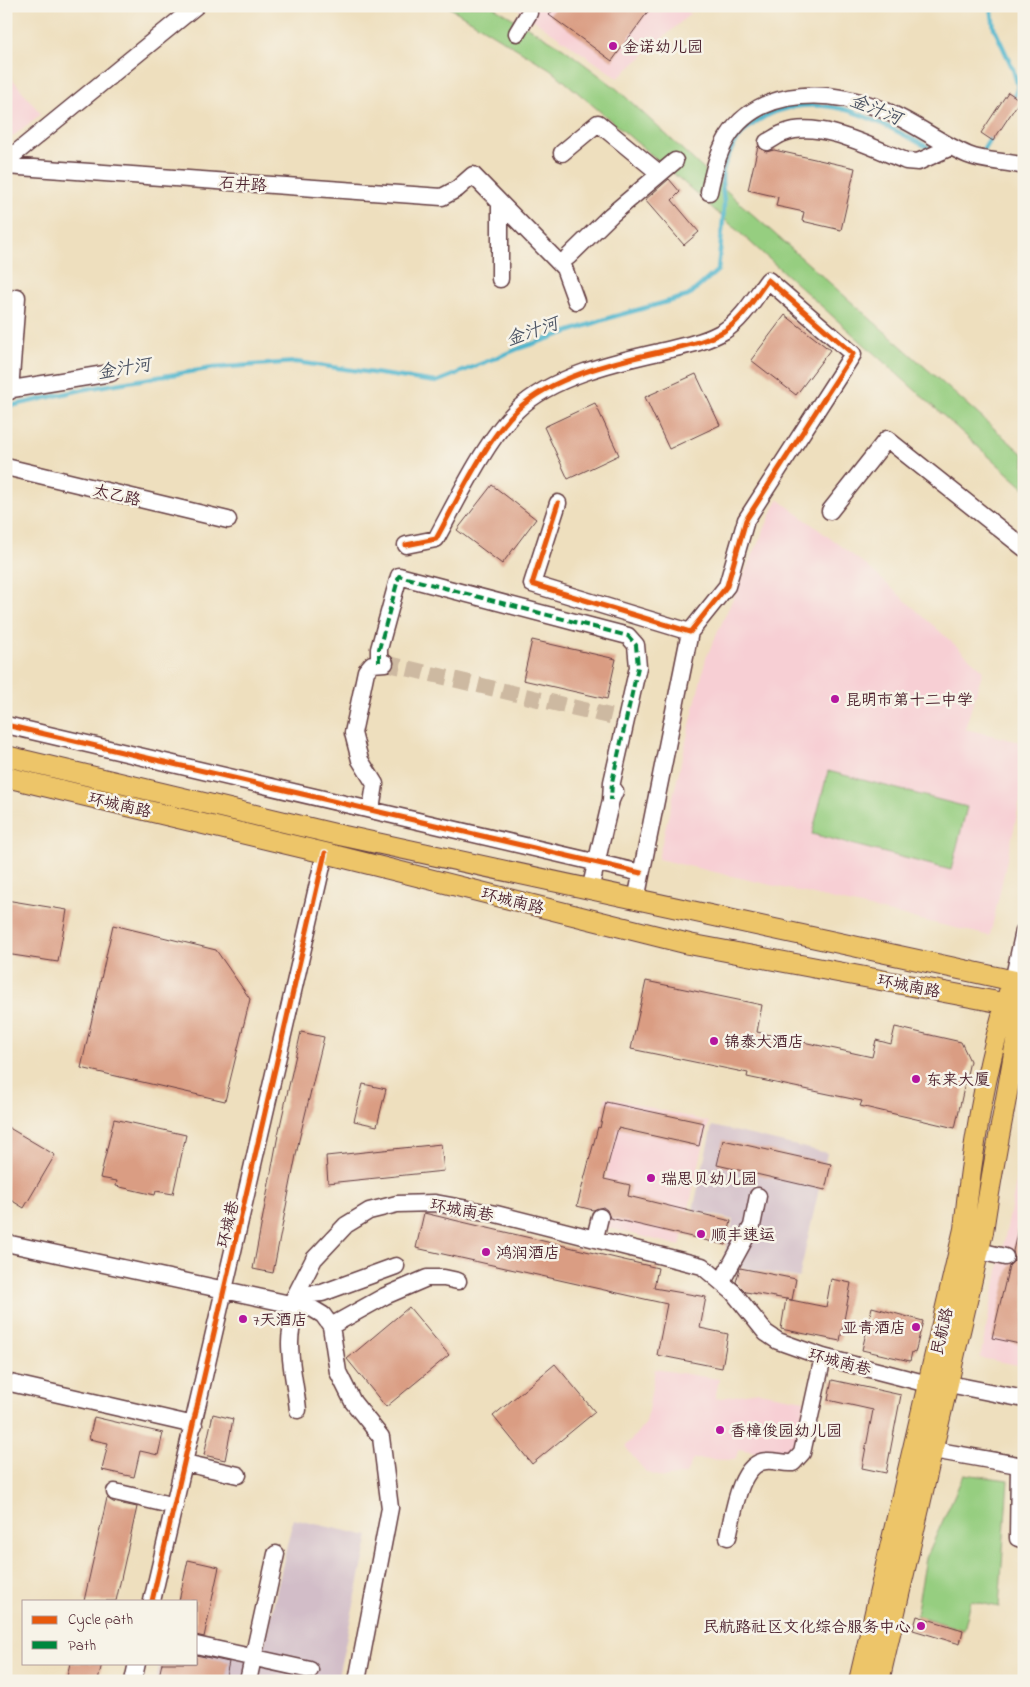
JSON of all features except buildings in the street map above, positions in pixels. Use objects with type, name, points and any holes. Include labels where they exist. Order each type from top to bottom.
[{"type":"main road","name":"环城南路","points":[[6,756],[335,834],[1020,983]]},
{"type":"main road","name":"环城南路","points":[[6,777],[326,853],[689,944],[1017,1005]]},
{"type":"main road","name":"民航路","points":[[879,1681],[978,1256],[1020,983]]},
{"type":"main road","name":"民航路","points":[[859,1681],[964,1228],[972,1152],[996,1037],[1017,1005]]},
{"type":"street","points":[[6,161],[196,6]]},
{"type":"street","points":[[517,33],[529,13]]},
{"type":"street","points":[[709,192],[717,158],[727,138],[741,120],[758,108],[775,100],[797,96],[855,99],[888,111],[970,156],[1024,166]]},
{"type":"street","points":[[562,153],[598,123],[659,174]]},
{"type":"street","points":[[767,142],[785,132],[805,130],[827,132],[906,161],[918,162],[951,147]]},
{"type":"street","points":[[568,257],[611,215],[675,161]]},
{"type":"street","name":"石井路","points":[[6,166],[442,197],[456,189],[473,175],[500,204]]},
{"type":"street","points":[[500,204],[500,279]]},
{"type":"street","points":[[500,204],[564,268],[576,301]]},
{"type":"street","points":[[406,545],[436,538],[499,431],[517,410],[569,379],[600,366],[707,340],[726,330],[740,317],[768,280],[853,354],[746,520],[727,586],[690,632],[636,900]]},
{"type":"street","points":[[17,297],[8,391],[111,373]]},
{"type":"street","points":[[830,511],[887,440],[1024,548]]},
{"type":"street","name":"太乙路","points":[[6,467],[228,520]]},
{"type":"street","points":[[558,503],[532,584],[690,632]]},
{"type":"street","points":[[371,810],[375,784],[360,760],[353,732],[366,671],[372,664],[382,663],[379,649],[399,576],[628,636],[636,645],[638,667],[612,782],[611,800],[590,890]]},
{"type":"street","points":[[611,800],[623,777],[635,722]]},
{"type":"street","points":[[6,725],[641,873]]},
{"type":"street","name":"环城巷","points":[[152,1600],[326,853]]},
{"type":"street","points":[[1020,983],[1024,931]]},
{"type":"street","points":[[722,1282],[752,1226],[758,1196]]},
{"type":"street","name":"环城南巷","points":[[294,1299],[314,1259],[346,1225],[369,1211],[398,1204],[434,1203],[496,1214],[702,1266],[734,1292],[766,1333],[792,1348],[928,1384]]},
{"type":"street","points":[[594,1238],[600,1217]]},
{"type":"street","points":[[6,1243],[224,1291],[294,1299],[322,1293],[396,1266]]},
{"type":"street","points":[[978,1256],[1004,1262]]},
{"type":"street","points":[[331,1326],[385,1296],[427,1278],[444,1278],[458,1281]]},
{"type":"street","points":[[294,1299],[322,1315],[331,1326],[338,1372],[353,1402],[381,1437],[390,1508],[357,1681]]},
{"type":"street","points":[[294,1299],[294,1320],[290,1341],[298,1410]]},
{"type":"street","points":[[728,1537],[744,1477],[750,1469],[766,1461],[784,1464],[793,1463],[802,1453],[822,1357]]},
{"type":"street","points":[[6,1382],[194,1425]]},
{"type":"street","points":[[949,1384],[1024,1399]]},
{"type":"street","points":[[933,1450],[1021,1466],[1018,1538],[1024,1540]]},
{"type":"street","points":[[185,1464],[238,1475]]},
{"type":"street","points":[[115,1492],[175,1506]]},
{"type":"street","points":[[248,1681],[276,1554]]},
{"type":"street","points":[[198,1645],[310,1670]]},
{"type":"street","points":[[133,1681],[137,1664]]},
{"type":"shaded area","name":"金诺幼儿园","points":[[519,6],[684,6],[690,14],[618,78],[518,9]]},
{"type":"shaded area","points":[[6,71],[41,114],[6,142]]},
{"type":"shaded area","name":"昆明市第十二中学","points":[[778,499],[867,566],[983,670],[965,729],[1024,743],[1024,784],[990,936],[658,859],[706,658]]},
{"type":"shaded area","name":"瑞思贝幼儿园","points":[[606,1097],[709,1122],[680,1246],[594,1224],[617,1133],[599,1128]]},
{"type":"shaded area","points":[[712,1126],[827,1153],[799,1278],[722,1264],[733,1220],[693,1210]]},
{"type":"shaded area","points":[[1024,1145],[1024,1366],[980,1358]]},
{"type":"shaded area","name":"香樟俊园幼儿园","points":[[655,1369],[719,1379],[715,1399],[758,1392],[805,1400],[797,1451],[788,1458],[739,1449],[735,1460],[693,1459],[686,1474],[663,1478],[646,1472],[625,1447],[646,1423]]},
{"type":"shaded area","points":[[293,1519],[369,1536],[337,1681],[156,1681],[160,1664],[198,1664],[198,1631],[264,1647]]},
{"type":"green space","points":[[447,6],[492,6],[563,48],[616,88],[742,205],[1024,455],[1024,488],[681,180],[550,69]]},
{"type":"green space","points":[[828,771],[967,807],[951,870],[812,834]]},
{"type":"green space","points":[[964,1474],[1008,1480],[999,1607],[971,1601],[964,1630],[916,1615],[926,1558]]},
{"type":"waterway","name":"金汁河","points":[[991,6],[994,28],[1013,69],[1018,86],[1013,101]]},
{"type":"waterway","name":"金汁河","points":[[6,407],[85,389],[213,368],[296,362],[436,382],[520,348],[612,317],[688,296],[718,270],[724,205],[722,175],[729,153],[739,138],[764,117],[780,110],[797,106],[815,105],[844,109],[869,118],[928,147]]},
{"type":"waterway","name":"金汁河","points":[[984,149],[992,136]]},
{"type":"tunnel","points":[[385,663],[635,722]]},
{"type":"marked path","points":[[379,662],[379,649],[399,576],[628,636],[636,645],[638,667],[612,782],[611,800]]},
{"type":"cycle path","points":[[406,545],[436,539],[483,454],[505,423],[531,398],[547,388],[584,372],[693,344],[716,335],[737,320],[768,280],[853,354],[746,520],[727,586],[690,632],[532,584],[558,503]]},
{"type":"cycle path","points":[[6,725],[641,873]]},
{"type":"cycle path","points":[[152,1600],[325,853]]},
{"type":"place","name":"金诺幼儿园","points":[[613,46]]},
{"type":"place","name":"昆明市第十二中学","points":[[835,699]]},
{"type":"place","name":"锦泰大酒店","points":[[714,1041]]},
{"type":"place","name":"东来大厦","points":[[916,1079]]},
{"type":"place","name":"瑞思贝幼儿园","points":[[651,1178]]},
{"type":"place","name":"顺丰速运","points":[[701,1234]]},
{"type":"place","name":"鸿润酒店","points":[[486,1252]]},
{"type":"place","name":"7天酒店","points":[[243,1319]]},
{"type":"place","name":"亚青酒店","points":[[916,1327]]},
{"type":"place","name":"香樟俊园幼儿园","points":[[720,1430]]},
{"type":"place","name":"民航路社区文化综合服务中心","points":[[921,1626]]}]
